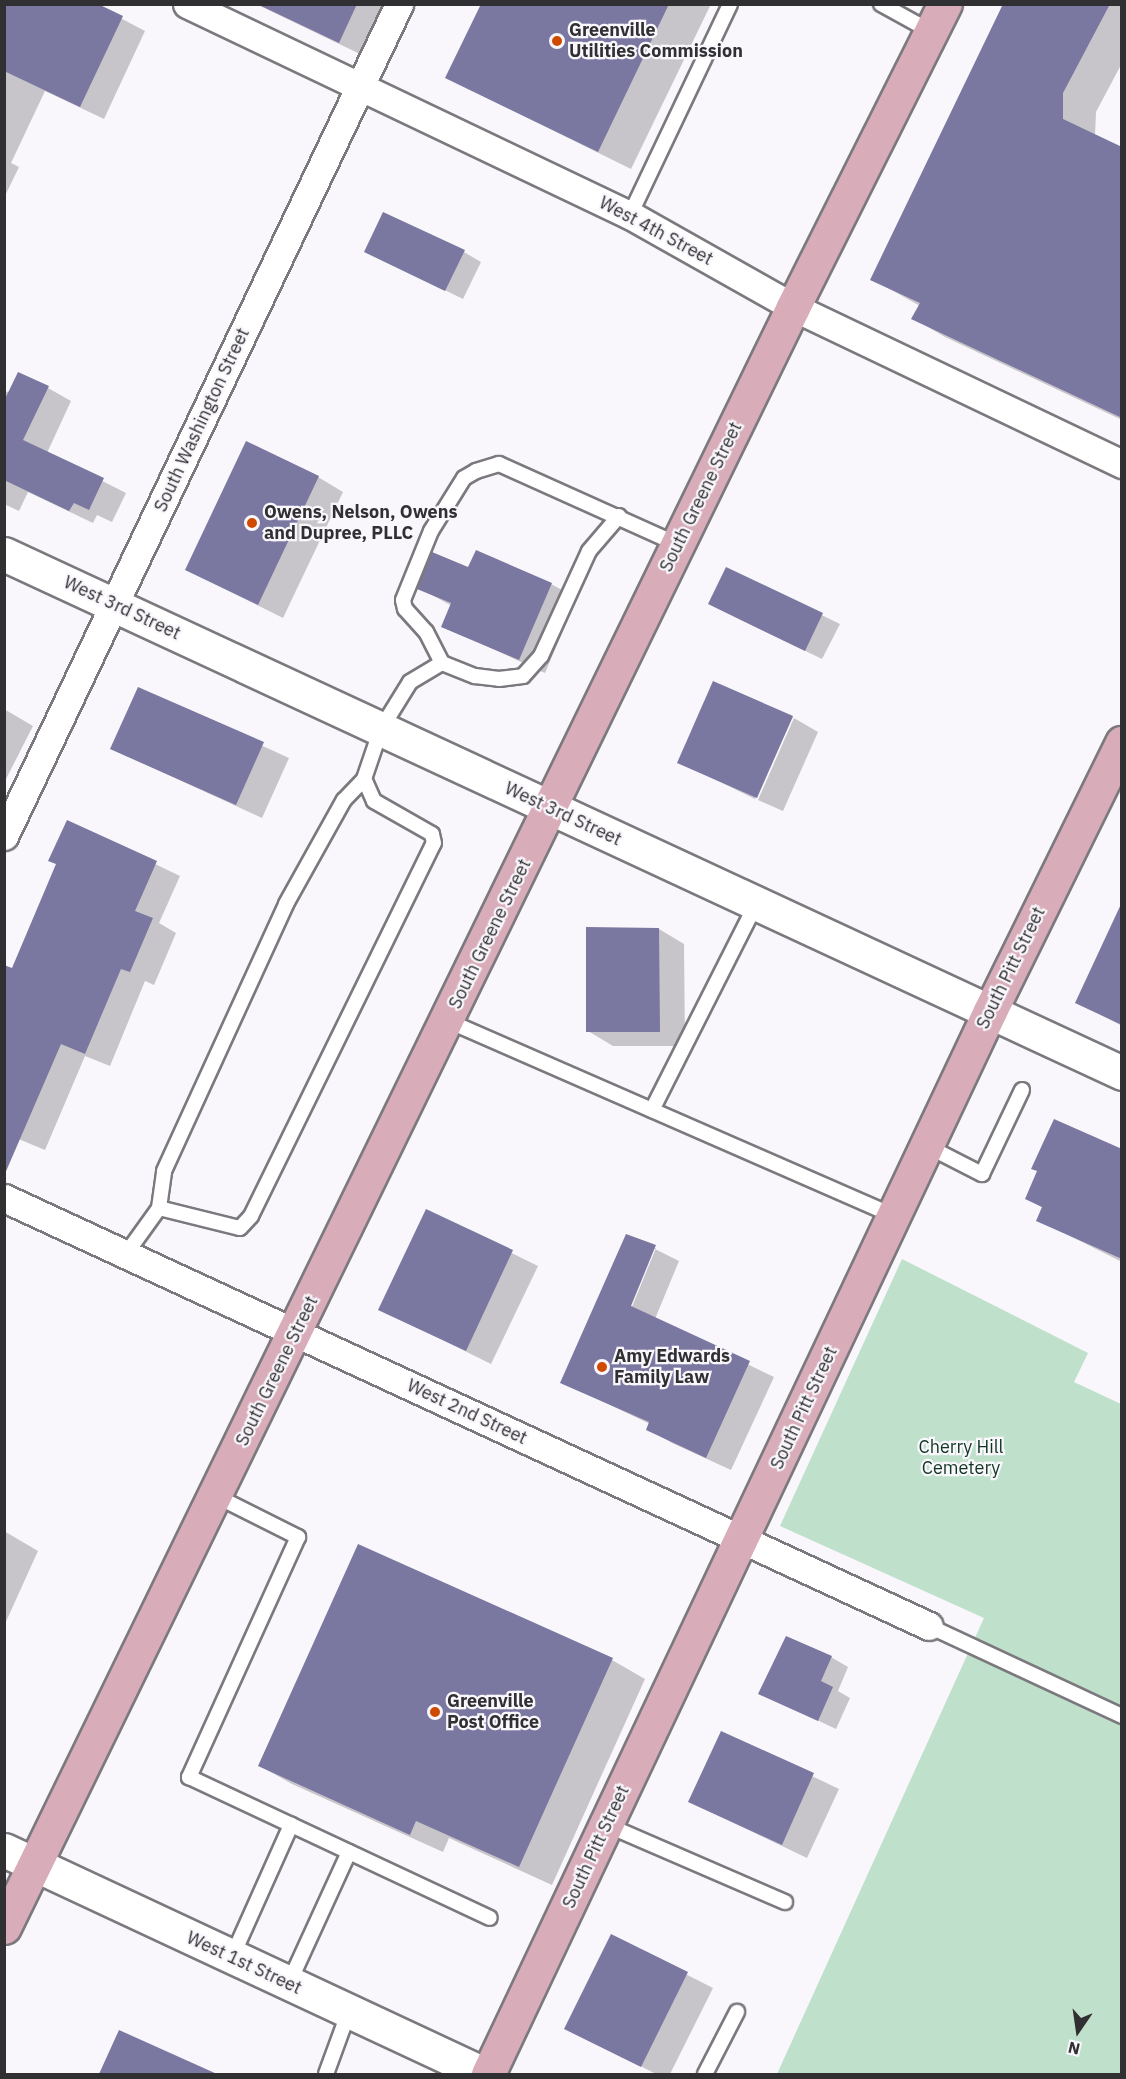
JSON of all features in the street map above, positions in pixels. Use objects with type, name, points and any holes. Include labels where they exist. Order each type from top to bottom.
[{"type":"main road","name":"South Greene Street","points":[[4,1928],[297,1333],[793,306],[938,18]]},
{"type":"main road","name":"South Pitt Street","points":[[486,2074],[607,1825],[990,1011],[1122,743]]},
{"type":"street","name":"West 4th Street","points":[[187,4],[630,215],[793,306],[1122,464]]},
{"type":"street","name":"South Washington Street","points":[[4,836],[399,4]]},
{"type":"street","name":"West 3rd Street","points":[[4,554],[1122,1073]]},
{"type":"street","name":"West 2nd Street","points":[[4,1198],[929,1626]]},
{"type":"street","name":"West 1st Street","points":[[4,1850],[486,2074]]},
{"type":"lane","points":[[630,215],[730,4]]},
{"type":"lane","points":[[881,4],[938,18]]},
{"type":"lane","points":[[619,516],[589,552],[541,656],[523,676],[483,677],[441,663],[426,632],[405,609],[403,600],[431,531],[464,478],[499,464],[619,516],[678,544]]},
{"type":"lane","points":[[126,1254],[159,1208],[164,1171],[286,904],[344,800],[364,779],[381,729],[410,682],[441,663]]},
{"type":"lane","points":[[159,1208],[186,1212],[215,1224],[240,1228],[251,1216],[434,843],[432,834],[374,801],[364,779]]},
{"type":"lane","points":[[652,1110],[756,903]]},
{"type":"lane","points":[[448,1021],[894,1216]]},
{"type":"lane","points":[[927,1146],[982,1174],[1022,1090]]},
{"type":"lane","points":[[216,1496],[298,1537],[189,1777],[490,1918]]},
{"type":"lane","points":[[929,1626],[1122,1716]]},
{"type":"lane","points":[[232,1957],[291,1825]]},
{"type":"lane","points":[[607,1825],[785,1902]]},
{"type":"lane","points":[[289,1983],[350,1852]]},
{"type":"lane","points":[[326,2074],[349,2011]]},
{"type":"lane","points":[[705,2074],[738,2012]]},
{"type":"green space","name":"Cherry Hill Cemetery","points":[[902,1259],[1088,1353],[1074,1382],[1121,1404],[1121,2074],[777,2074],[984,1618],[780,1526]]},
{"type":"building","points":[[4,4],[98,4],[123,16],[80,107],[4,71]]},
{"type":"building","points":[[257,4],[357,4],[339,43]]},
{"type":"building","name":"Greenville Utilities Commission","points":[[481,4],[669,4],[598,152],[445,78]]},
{"type":"building","points":[[1003,4],[1110,4],[1063,93],[1063,119],[1122,147],[1122,418],[911,319],[920,303],[870,280]]},
{"type":"building","points":[[383,212],[465,250],[445,291],[364,252]]},
{"type":"building","points":[[18,372],[49,386],[23,440],[104,478],[89,510],[74,503],[69,511],[4,480],[4,401]]},
{"type":"building","name":"Owens, Nelson, Owens and Dupree, PLLC","points":[[246,441],[319,476],[258,605],[185,570]]},
{"type":"building","points":[[476,550],[552,583],[519,660],[441,627],[451,603],[417,589],[432,552],[468,567]]},
{"type":"building","points":[[726,567],[823,613],[805,651],[708,604]]},
{"type":"building","points":[[713,681],[793,716],[757,798],[677,763]]},
{"type":"building","points":[[138,687],[264,742],[236,805],[110,749]]},
{"type":"building","points":[[67,820],[157,861],[135,911],[153,918],[130,972],[121,969],[85,1054],[61,1044],[4,1176],[4,965],[12,968],[56,864],[48,861]]},
{"type":"building","points":[[1122,902],[1122,1025],[1075,1003]]},
{"type":"building","points":[[586,927],[659,928],[660,1032],[586,1032]]},
{"type":"building","points":[[1054,1119],[1122,1149],[1122,1259],[1036,1221],[1042,1207],[1025,1199],[1037,1171],[1031,1169]]},
{"type":"building","points":[[426,1209],[513,1250],[466,1351],[378,1310]]},
{"type":"building","points":[[626,1234],[656,1245],[631,1306],[750,1361],[706,1458],[646,1430],[649,1422],[560,1383]]},
{"type":"building","name":"Greenville Post Office","points":[[358,1544],[613,1658],[519,1867],[416,1821],[410,1835],[258,1766]]},
{"type":"building","points":[[786,1636],[832,1656],[821,1681],[833,1687],[818,1721],[758,1694]]},
{"type":"building","points":[[721,1731],[814,1773],[782,1845],[688,1802]]},
{"type":"building","points":[[611,1934],[688,1972],[641,2067],[564,2029]]},
{"type":"building","points":[[119,2030],[217,2074],[99,2074]]},
{"type":"place","name":"Greenville Utilities Commission","points":[[557,41]]},
{"type":"place","name":"Owens, Nelson, Owens and Dupree, PLLC","points":[[252,523]]},
{"type":"place","name":"Amy Edwards Family Law","points":[[602,1367]]},
{"type":"place","name":"Greenville Post Office","points":[[435,1712]]}]
